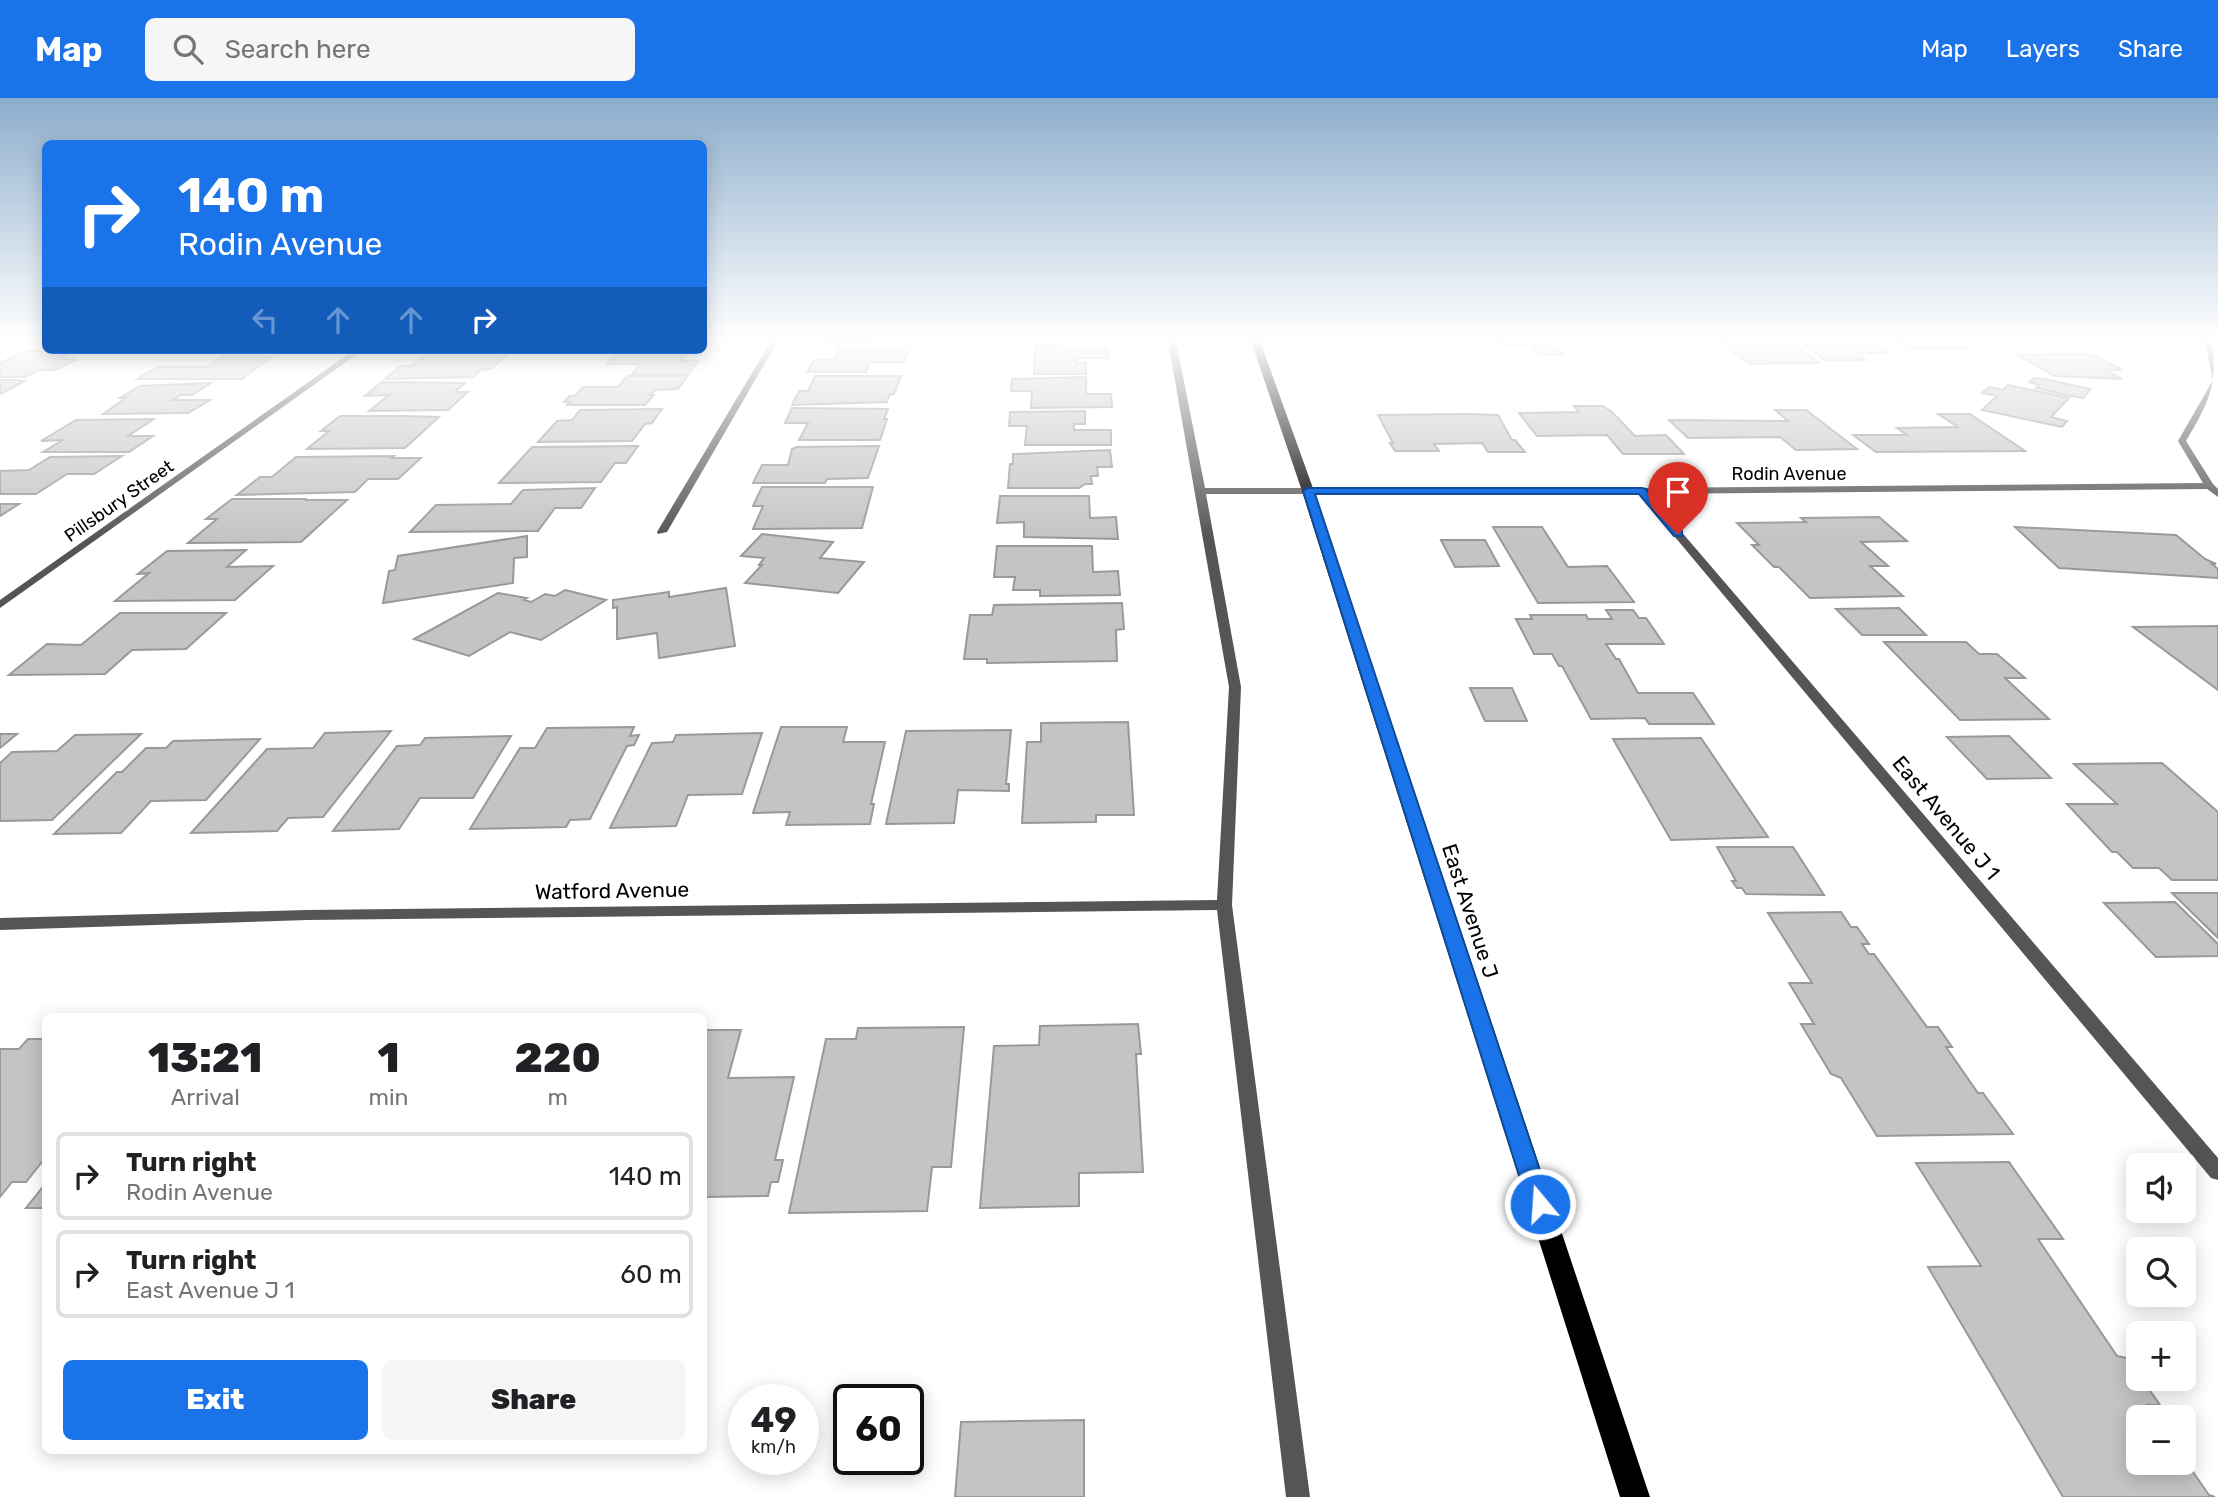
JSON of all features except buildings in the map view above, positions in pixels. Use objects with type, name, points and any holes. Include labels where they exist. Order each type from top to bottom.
[{"type":"main road","name":"East Avenue J","points":[[1278,406],[1308,491],[1635,1497]]},
{"type":"street","name":"Pillsbury Street","points":[[0,605],[280,406]]},
{"type":"street","points":[[662,532],[736,406]]},
{"type":"street","points":[[1185,406],[1235,687],[1224,905],[1298,1497]]},
{"type":"street","points":[[2202,406],[2182,441],[2209,486],[2218,494]]},
{"type":"street","name":"Rodin Avenue","points":[[1201,491],[1642,491],[2209,486]]},
{"type":"street","name":"East Avenue J 1","points":[[1642,491],[2218,1172]]},
{"type":"street","name":"Watford Avenue","points":[[0,924],[307,915],[1224,905]]},
{"type":"route","points":[[1540,1204],[1308,491],[1642,491],[1678,534]]}]
